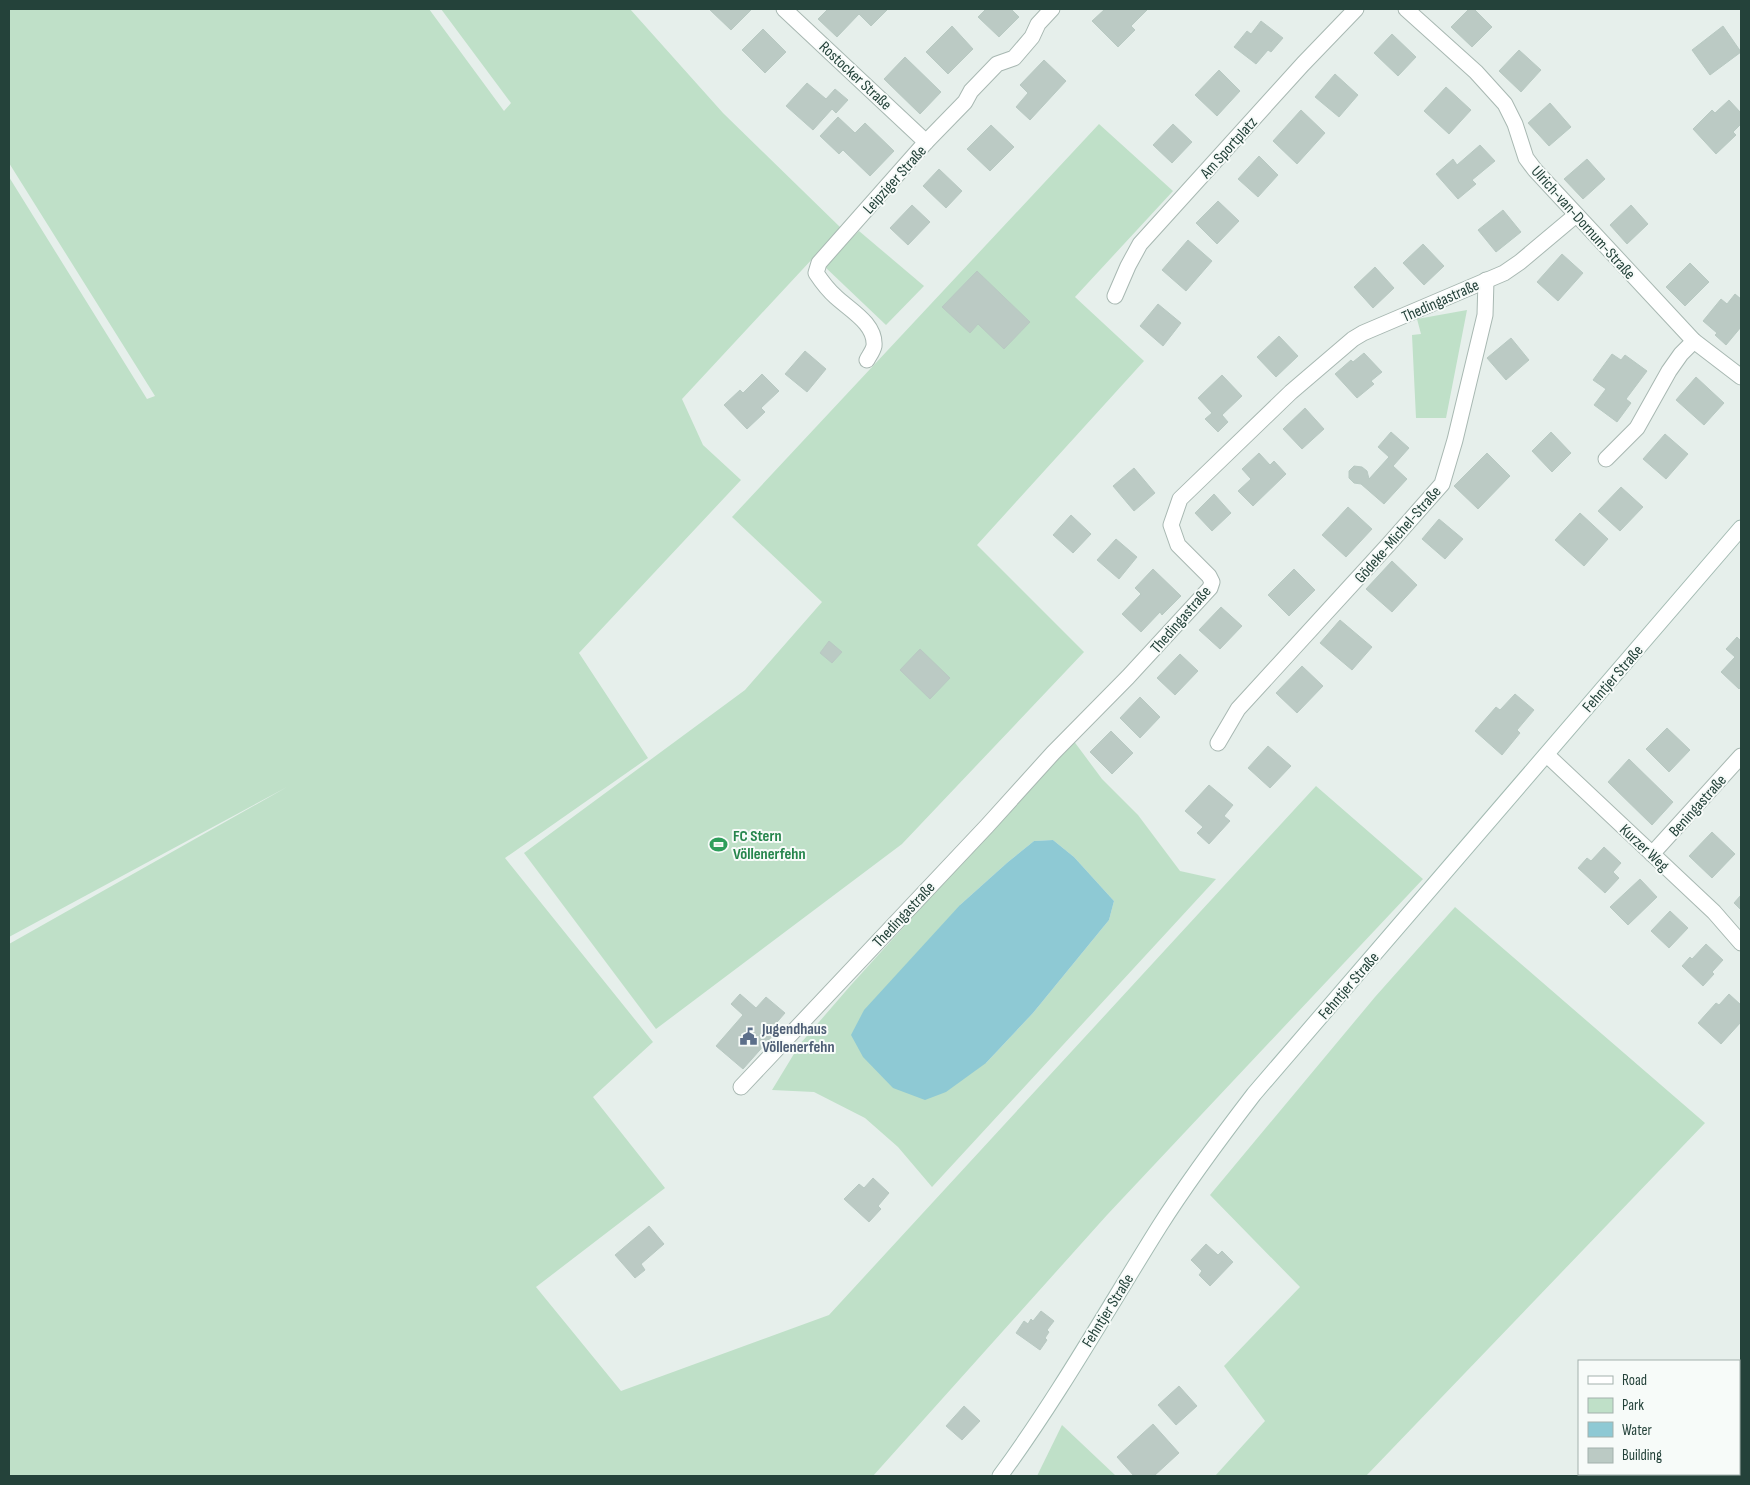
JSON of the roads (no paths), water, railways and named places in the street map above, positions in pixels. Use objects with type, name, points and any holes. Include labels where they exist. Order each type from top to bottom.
[{"type":"street","name":"Rostocker Straße","points":[[784,9],[926,142]]},
{"type":"street","name":"Leipziger Straße","points":[[867,360],[874,348],[873,337],[869,328],[855,312],[824,285],[816,273],[818,263],[926,142],[965,102],[971,92],[997,64],[1014,58],[1032,37],[1038,24],[1052,9]]},
{"type":"street","name":"Am Sportplatz","points":[[1115,296],[1140,244],[1303,64],[1356,9]]},
{"type":"street","name":"Ulrich-van-Dornum-Straße","points":[[1406,9],[1476,72],[1505,104],[1515,124],[1526,158],[1535,170],[1694,341],[1741,377]]},
{"type":"street","name":"Thedingastraße","points":[[741,1087],[1210,588],[1212,582],[1209,576],[1178,546],[1171,524],[1180,499],[1291,392],[1352,339],[1504,273],[1576,215]]},
{"type":"street","name":"Gödeke-Michel-Straße","points":[[1218,743],[1238,710],[1442,484],[1455,440],[1485,315],[1486,280]]},
{"type":"street","points":[[1606,459],[1637,428],[1669,371],[1681,354],[1694,341]]},
{"type":"street","name":"Fehntjer Straße","points":[[1000,1476],[1036,1426],[1161,1224],[1254,1094],[1741,528]]},
{"type":"street","name":"Kurzer Weg","points":[[1547,755],[1714,912],[1741,943]]},
{"type":"street","name":"Beningastraße","points":[[1652,854],[1741,756]]},
{"type":"water","points":[[1053,840],[1074,857],[1114,901],[1109,920],[1033,1013],[986,1063],[946,1092],[925,1100],[893,1088],[863,1057],[851,1035],[864,1010],[960,905],[1034,841]]},
{"type":"place","name":"FC Stern Völlenerfehn","points":[[719,844]]},
{"type":"place","name":"Jugendhaus Völlenerfehn","points":[[748,1037]]}]
